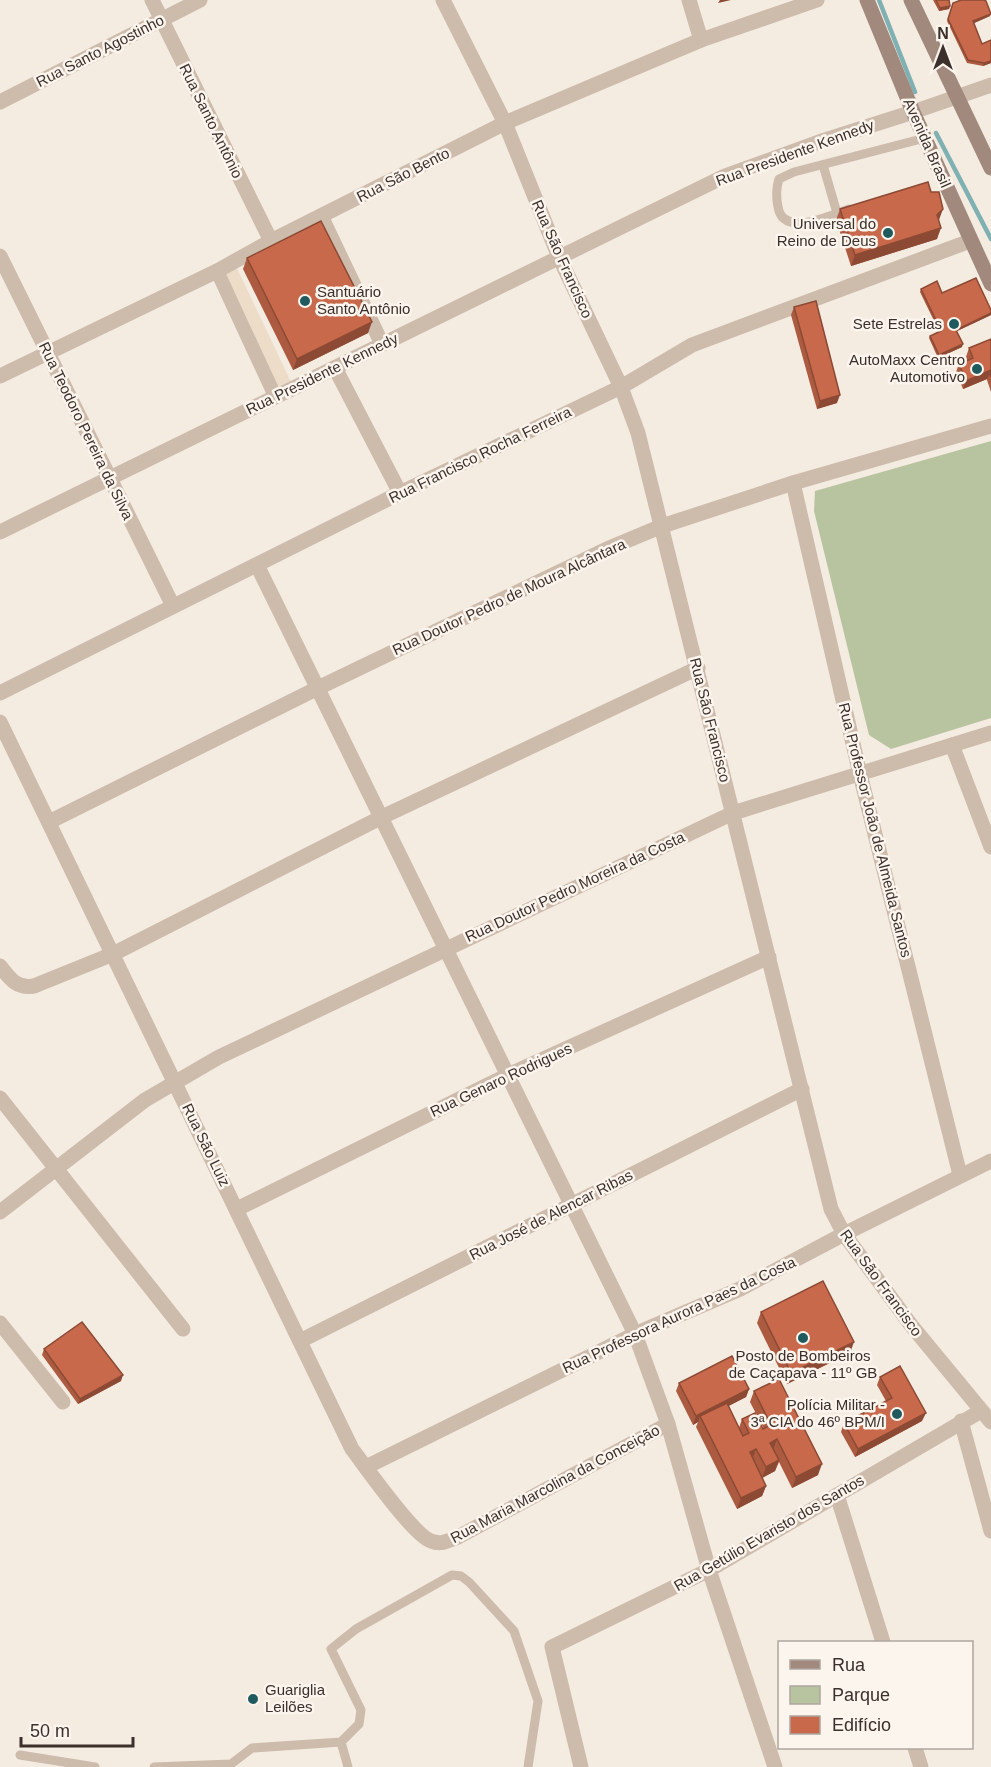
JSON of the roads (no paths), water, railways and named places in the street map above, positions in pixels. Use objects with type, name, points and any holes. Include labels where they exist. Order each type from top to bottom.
[{"type":"main road","name":"Avenida Brasil","points":[[867,0],[925,138],[937,180],[991,284]]},
{"type":"main road","points":[[911,0],[991,168]]},
{"type":"street","name":"Rua Santo Antônio","points":[[152,0],[271,241]]},
{"type":"street","name":"Rua Santo Agostinho","points":[[0,102],[200,0]]},
{"type":"street","name":"Rua São Francisco","points":[[443,0],[505,123],[559,257],[621,387],[638,433],[831,1209],[843,1234],[911,1325],[986,1416]]},
{"type":"street","points":[[689,0],[701,40]]},
{"type":"street","name":"Rua São Bento","points":[[0,376],[217,271],[271,241],[505,123],[701,40],[817,0]]},
{"type":"street","name":"Rua Presidente Kennedy","points":[[0,532],[725,176],[991,85]]},
{"type":"street","points":[[321,216],[382,344]]},
{"type":"street","name":"Rua Francisco Rocha Ferreira","points":[[0,693],[400,493],[621,387],[692,345],[970,241]]},
{"type":"street","name":"Rua Teodoro Pereira da Silva","points":[[0,256],[173,606]]},
{"type":"street","points":[[217,271],[275,396]]},
{"type":"street","points":[[335,368],[400,493]]},
{"type":"street","name":"Rua Doutor Pedro de Moura Alcântara","points":[[49,822],[318,688],[607,549],[662,526],[793,483],[991,426]]},
{"type":"street","name":"Rua Professor João de Almeida Santos","points":[[793,483],[860,774],[960,1175]]},
{"type":"street","points":[[257,565],[635,1334],[669,1424],[709,1570],[775,1767]]},
{"type":"street","points":[[0,966],[17,985],[25,987],[34,986],[113,954],[382,817],[698,668]]},
{"type":"street","name":"Rua São Luiz","points":[[0,722],[352,1449],[405,1518],[428,1541],[441,1544]]},
{"type":"street","name":"Rua Doutor Pedro Moreira da Costa","points":[[0,1212],[145,1100],[219,1057],[733,813],[991,733]]},
{"type":"street","points":[[952,745],[991,847]]},
{"type":"street","name":"Rua Genaro Rodrigues","points":[[237,1209],[508,1075],[769,957]]},
{"type":"street","name":"Rua José de Alencar Ribas","points":[[300,1341],[802,1089]]},
{"type":"street","points":[[0,1098],[183,1329]]},
{"type":"street","name":"Rua Professora Aurora Paes da Costa","points":[[366,1467],[635,1334],[740,1289],[843,1234],[991,1161]]},
{"type":"street","points":[[0,1323],[63,1402]]},
{"type":"street","name":"Rua Getúlio Evaristo dos Santos","points":[[580,1767],[552,1647],[709,1570],[961,1421],[986,1416]]},
{"type":"street","points":[[961,1421],[991,1531]]},
{"type":"street","name":"Rua Maria Marcolina da Conceição","points":[[441,1544],[669,1424]]},
{"type":"street","points":[[837,1495],[883,1641]]},
{"type":"street","points":[[915,1749],[921,1767]]},
{"type":"lane","points":[[858,206],[810,222],[795,224],[786,220],[779,212],[777,198],[779,179],[794,172],[925,138]]},
{"type":"lane","points":[[824,165],[837,213]]},
{"type":"lane","points":[[154,1767],[231,1764],[252,1748],[341,1742],[359,1724],[361,1710],[331,1649],[356,1629],[452,1575],[461,1576],[514,1631],[538,1701],[528,1767]]},
{"type":"lane","points":[[341,1742],[348,1767]]},
{"type":"lane","points":[[20,1755],[95,1767]]},
{"type":"waterway","points":[[879,0],[915,92]]},
{"type":"waterway","points":[[936,133],[991,239]]},
{"type":"place","name":"Universal do Reino de Deus","points":[[888,233]]},
{"type":"place","name":"Santuário Santo Antônio","points":[[305,301]]},
{"type":"place","name":"Sete Estrelas","points":[[954,324]]},
{"type":"place","name":"AutoMaxx Centro Automotivo","points":[[977,369]]},
{"type":"place","name":"Posto de Bombeiros de Caçapava - 11º GB","points":[[803,1338]]},
{"type":"place","name":"Polícia Militar - 3ª CIA do 46º BPM/I","points":[[897,1414]]},
{"type":"place","name":"Guariglia Leilões","points":[[253,1699]]}]
